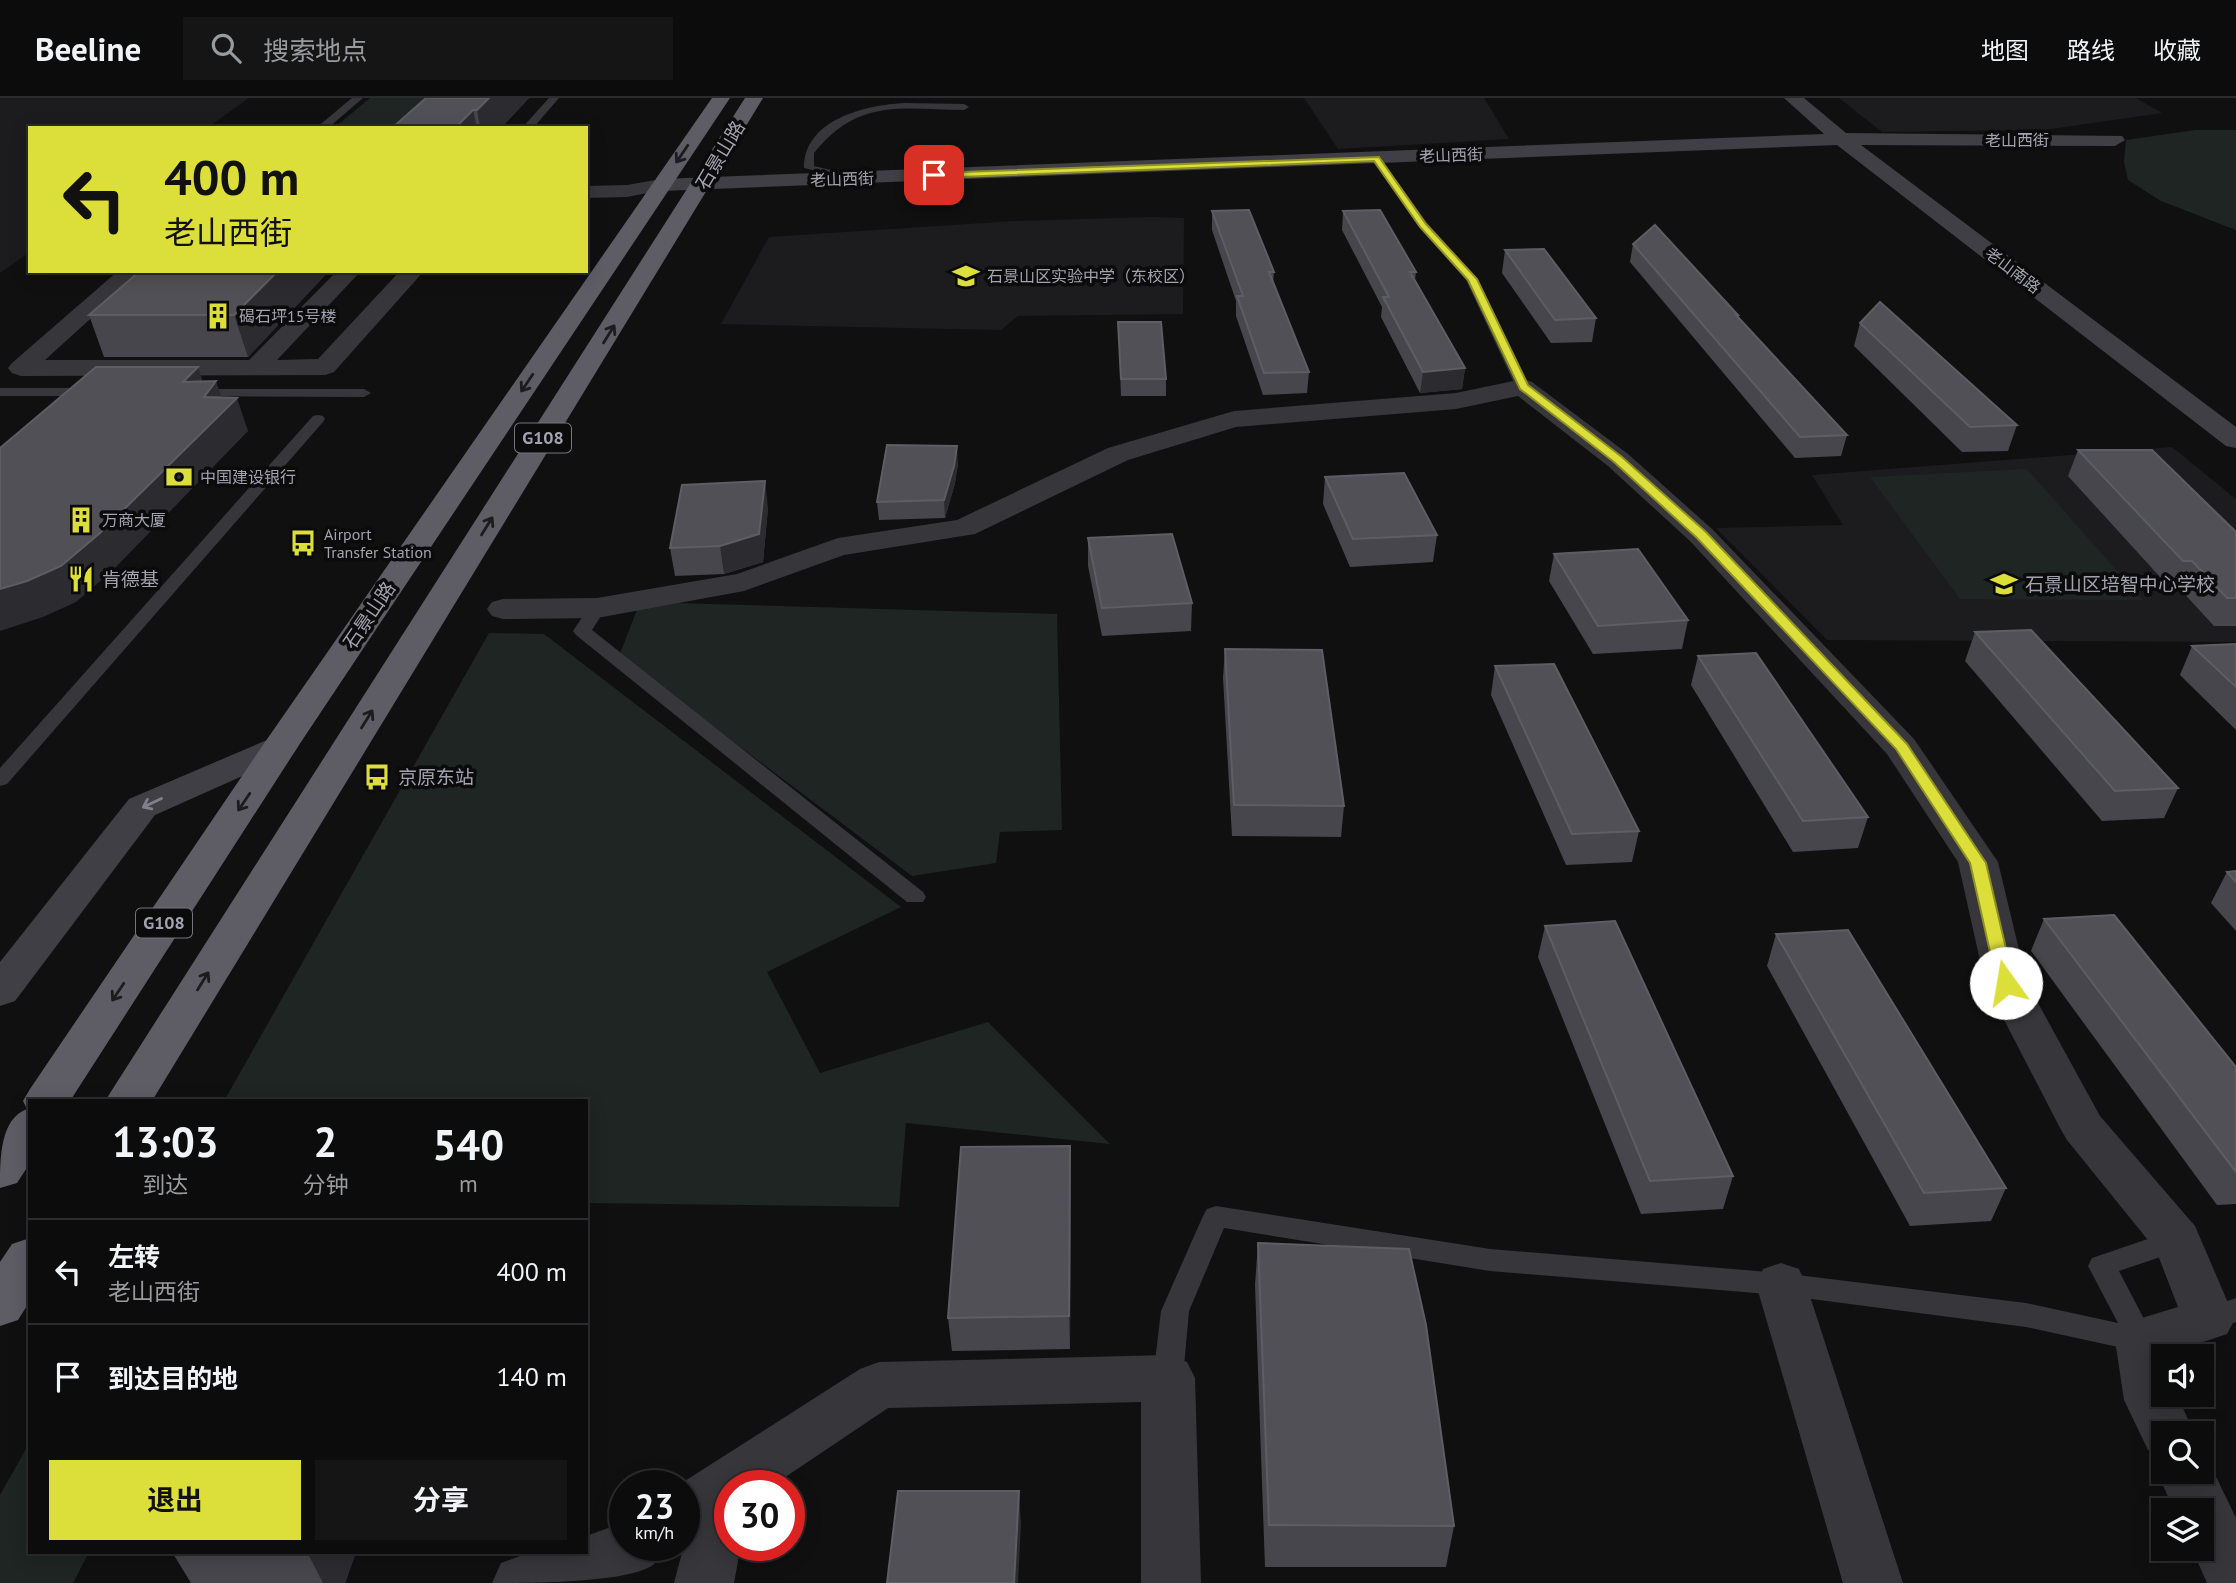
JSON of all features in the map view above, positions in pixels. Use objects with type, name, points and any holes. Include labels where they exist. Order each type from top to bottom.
[{"type":"highway","name":"石景山路","points":[[47,1099],[282,745],[721,98]]},
{"type":"highway","name":"石景山路","points":[[129,1099],[754,98]]},
{"type":"highway","points":[[0,1170],[28,1128]]},
{"type":"street","name":"老山南路","points":[[1793,98],[1841,139],[2236,440]]},
{"type":"street","name":"老山西街","points":[[661,186],[1841,139],[2115,140]]},
{"type":"street","points":[[588,192],[627,191],[661,186]]},
{"type":"street","points":[[130,273],[21,368],[325,367],[411,273]]},
{"type":"street","points":[[257,367],[348,273]]},
{"type":"street","points":[[503,609],[597,608],[744,582],[838,547],[964,528],[1118,454],[1234,419],[1455,401],[1523,387],[1618,460],[1702,535],[1902,747],[1978,863],[2006,983],[2083,1128],[2177,1240],[2222,1315],[2141,1340],[2151,1400],[2161,1421]]},
{"type":"street","points":[[0,991],[142,807],[282,745]]},
{"type":"street","points":[[1781,1284],[1873,1583]]},
{"type":"street","points":[[704,1583],[704,1500],[879,1384],[1168,1378],[1171,1583]]},
{"type":"street","points":[[2191,1484],[2236,1581]]},
{"type":"street","points":[[522,1583],[609,1557]]},
{"type":"lane","points":[[323,126],[358,98]]},
{"type":"lane","points":[[529,126],[554,98]]},
{"type":"lane","points":[[852,178],[809,168],[808,153],[827,131],[850,115],[880,108],[964,107]]},
{"type":"lane","points":[[1376,159],[1423,225],[1472,279],[1523,387]]},
{"type":"lane","points":[[0,392],[108,393]]},
{"type":"lane","points":[[175,393],[364,393]]},
{"type":"lane","points":[[0,780],[317,419]]},
{"type":"lane","points":[[597,608],[582,631],[915,897]]},
{"type":"lane","points":[[1168,1378],[1175,1311],[1216,1216],[1490,1260],[1781,1284],[2026,1315],[2141,1340]]},
{"type":"lane","points":[[2141,1340],[2102,1266],[2177,1240]]},
{"type":"shaded area","points":[[0,98],[249,98],[210,126],[28,126],[28,253],[0,273]]},
{"type":"shaded area","points":[[370,98],[444,98],[413,126],[336,126]]},
{"type":"shaded area","points":[[1304,98],[1484,98],[1509,139],[1338,149]]},
{"type":"shaded area","points":[[1839,98],[2136,98],[2162,113],[2044,130],[1882,132]]},
{"type":"shaded area","points":[[2195,130],[2236,130],[2236,230],[2161,201],[2128,180],[2124,162],[2126,140]]},
{"type":"shaded area","name":"石景山区实验中学（东校区）","points":[[1184,218],[1183,314],[1018,316],[1001,330],[721,324],[769,237],[1014,221]]},
{"type":"shaded area","name":"石景山区培智中心学校","points":[[2172,447],[2236,499],[2236,642],[1827,640],[1716,528],[1843,525],[1812,475]]},
{"type":"shaded area","points":[[2027,469],[2143,600],[1960,599],[1870,477]]},
{"type":"shaded area","points":[[640,602],[1057,614],[1062,830],[1000,832],[996,863],[912,876],[619,656]]},
{"type":"shaded area","points":[[489,633],[544,634],[901,907],[767,972],[820,1073],[988,1022],[1110,1144],[906,1123],[899,1207],[588,1203],[588,1099],[225,1099]]},
{"type":"shaded area","points":[[28,1446],[28,1554],[88,1554],[73,1583],[0,1583],[0,1495]]},
{"type":"building","points":[[426,98],[489,98],[457,126],[394,126]]},
{"type":"building","points":[[1249,210],[1274,272],[1269,272],[1309,372],[1264,373],[1237,296],[1243,296],[1212,211]]},
{"type":"building","points":[[1380,210],[1416,272],[1410,272],[1465,368],[1423,372],[1383,297],[1389,297],[1343,211]]},
{"type":"building","points":[[1655,225],[1847,435],[1800,437],[1633,244]]},
{"type":"building","points":[[1544,249],[1596,318],[1555,320],[1505,250]]},
{"type":"building","points":[[138,273],[276,273],[234,315],[89,315]]},
{"type":"building","points":[[1880,302],[2017,425],[1970,427],[1860,323]]},
{"type":"building","points":[[1118,322],[1161,322],[1166,379],[1121,379]]},
{"type":"building","name":"万商大厦","points":[[96,367],[198,367],[183,382],[216,381],[204,397],[237,398],[100,533],[61,566],[0,589],[0,448]]},
{"type":"building","points":[[887,445],[957,446],[944,500],[877,502]]},
{"type":"building","points":[[2078,450],[2152,450],[2236,532],[2236,598],[2227,598],[2192,561],[2183,561]]},
{"type":"building","points":[[1404,473],[1437,535],[1353,539],[1325,477]]},
{"type":"building","points":[[765,481],[759,534],[720,546],[670,548],[682,485]]},
{"type":"building","points":[[1172,534],[1192,603],[1102,608],[1088,538]]},
{"type":"building","points":[[1638,549],[1688,620],[1598,626],[1554,554]]},
{"type":"building","points":[[2031,630],[2178,788],[2115,791],[1975,632]]},
{"type":"building","points":[[2236,644],[2236,687],[2192,646]]},
{"type":"building","points":[[1225,649],[1322,650],[1344,806],[1234,805]]},
{"type":"building","points":[[1756,653],[1868,817],[1803,821],[1698,656]]},
{"type":"building","points":[[1554,664],[1639,831],[1572,834],[1495,666]]},
{"type":"building","points":[[2236,871],[2236,882],[2227,872]]},
{"type":"building","points":[[2114,915],[2236,1067],[2236,1172],[2044,919]]},
{"type":"building","points":[[1615,921],[1733,1176],[1650,1181],[1545,926]]},
{"type":"building","points":[[1848,930],[2006,1188],[1924,1193],[1776,934]]},
{"type":"building","points":[[1070,1146],[1069,1316],[948,1318],[961,1147]]},
{"type":"building","points":[[1258,1243],[1409,1249],[1426,1325],[1454,1526],[1269,1525]]},
{"type":"building","points":[[898,1491],[1019,1491],[1014,1583],[887,1583]]},
{"type":"place","name":"石景山区实验中学（东校区）","points":[[966,276]]},
{"type":"place","name":"碣石坪15号楼","points":[[218,316]]},
{"type":"place","name":"中国建设银行","points":[[179,477]]},
{"type":"place","name":"万商大厦","points":[[81,520]]},
{"type":"place","name":"Airport Transfer Station","points":[[303,543]]},
{"type":"place","name":"肯德基","points":[[81,579]]},
{"type":"place","name":"石景山区培智中心学校","points":[[2004,584]]},
{"type":"place","name":"京原东站","points":[[377,777]]},
{"type":"route","points":[[934,175],[1376,159],[1423,225],[1472,279],[1523,387],[1618,460],[1702,535],[1902,747],[1978,863],[2006,983]]}]
